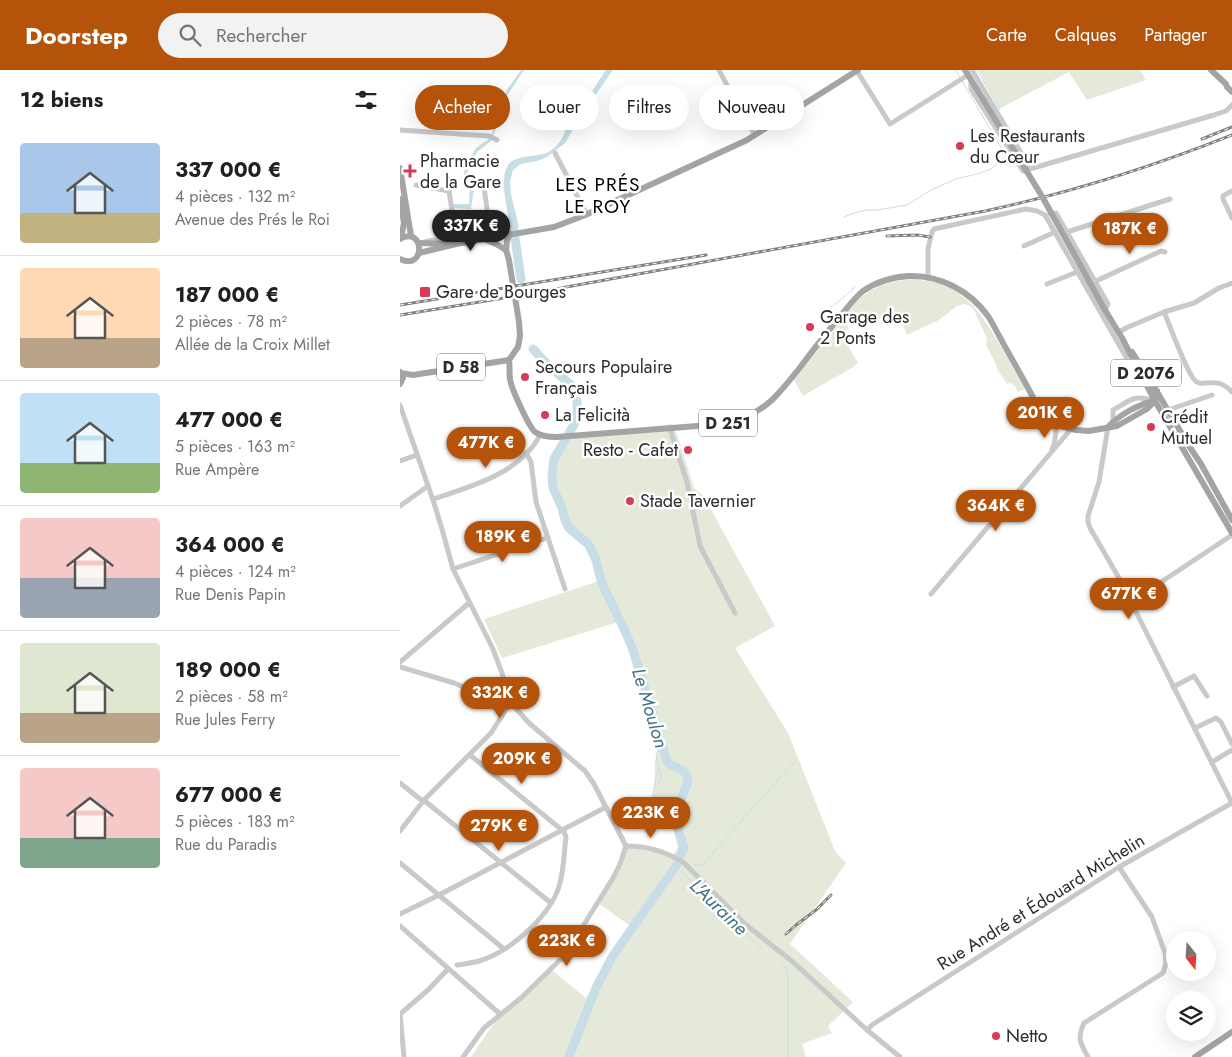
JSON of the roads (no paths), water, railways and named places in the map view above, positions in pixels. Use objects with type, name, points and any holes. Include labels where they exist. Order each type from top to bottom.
[{"type":"main road","points":[[401,238],[411,236],[420,243],[457,244],[554,227],[587,215],[755,135],[857,70]]},
{"type":"main road","points":[[1211,70],[1229,85],[1227,87],[1232,92]]},
{"type":"main road","name":"D 2076","points":[[969,73],[1105,310],[1157,391],[1232,520]]},
{"type":"main road","points":[[400,168],[410,186],[411,236]]},
{"type":"main road","points":[[400,199],[404,223],[401,238]]},
{"type":"main road","points":[[506,247],[510,234]]},
{"type":"main road","points":[[493,237],[506,247]]},
{"type":"main road","points":[[483,239],[506,247]]},
{"type":"main road","points":[[419,253],[420,243]]},
{"type":"main road","points":[[400,258],[407,261],[412,260],[419,253],[446,245]]},
{"type":"main road","name":"D 58","points":[[401,377],[509,360],[518,347],[520,331],[506,247]]},
{"type":"main road","name":"D 251","points":[[540,434],[557,437],[670,429],[736,421],[758,410],[779,393],[849,306],[864,291],[875,284],[893,278],[911,276],[928,278],[954,286],[978,304],[992,323],[1037,405],[1045,415],[1058,425],[1074,430],[1090,431],[1117,426],[1147,410],[1155,401]]},
{"type":"main road","name":"D 2076","points":[[1121,335],[1145,383],[1186,454],[1226,510],[1231,536]]},
{"type":"main road","points":[[509,360],[512,389],[529,426],[540,434]]},
{"type":"main road","name":"D 2076","points":[[1155,401],[1157,391]]},
{"type":"main road","name":"D 2076","points":[[1155,401],[1164,409],[1184,446],[1201,464]]},
{"type":"main road","name":"D 251","points":[[1108,427],[1114,421],[1143,404],[1155,401]]},
{"type":"main road","points":[[1195,1057],[1232,1032]]},
{"type":"street","points":[[719,70],[755,135]]},
{"type":"street","points":[[857,70],[890,124],[969,73]]},
{"type":"street","points":[[969,73],[971,89],[1023,171],[1214,115],[1226,111],[1232,105]]},
{"type":"street","points":[[969,73],[1030,168]]},
{"type":"street","points":[[400,130],[494,138]]},
{"type":"street","points":[[555,153],[587,215]]},
{"type":"street","points":[[483,180],[493,237]]},
{"type":"street","points":[[410,186],[449,191],[457,244]]},
{"type":"street","points":[[1232,191],[1223,196],[1232,218]]},
{"type":"street","points":[[1068,232],[1170,199]]},
{"type":"street","points":[[928,278],[929,246],[932,232],[935,228],[1026,209],[1037,211],[1045,215],[1126,357],[1125,373],[1127,377],[1145,383]]},
{"type":"street","points":[[1045,215],[1056,213],[1068,232],[1108,304],[1105,310]]},
{"type":"street","points":[[1024,246],[1055,232]]},
{"type":"street","points":[[1096,281],[1161,251],[1165,252]]},
{"type":"street","points":[[1047,284],[1077,272]]},
{"type":"street","points":[[1121,335],[1128,327],[1164,312],[1194,303],[1232,283]]},
{"type":"street","points":[[1164,312],[1194,381],[1199,384],[1218,382],[1232,392]]},
{"type":"street","points":[[1126,366],[1132,359]]},
{"type":"street","points":[[1168,410],[1212,395]]},
{"type":"street","points":[[400,405],[433,499],[453,569],[499,663],[510,705],[504,707]]},
{"type":"street","points":[[1047,458],[1054,445],[1058,425]]},
{"type":"street","points":[[1108,427],[1099,482],[1088,516],[1088,522],[1119,578],[1232,803]]},
{"type":"street","points":[[670,429],[687,482],[700,546],[735,614]]},
{"type":"street","points":[[930,594],[1047,458],[1074,430]]},
{"type":"street","points":[[433,499],[499,474],[526,453],[534,445],[540,434]]},
{"type":"street","points":[[526,453],[531,462],[536,502],[565,589]]},
{"type":"street","points":[[400,461],[417,455]]},
{"type":"street","points":[[400,506],[428,486]]},
{"type":"street","points":[[1131,602],[1231,536]]},
{"type":"street","points":[[453,569],[547,538]]},
{"type":"street","points":[[400,662],[469,602]]},
{"type":"street","points":[[400,667],[454,683],[489,697],[504,707],[519,712]]},
{"type":"street","points":[[1174,687],[1194,676],[1208,696]]},
{"type":"street","points":[[504,707],[499,702],[502,699],[505,685]]},
{"type":"street","points":[[464,1057],[484,1028],[522,997],[565,955],[613,878],[626,846],[586,771],[529,723],[509,700],[506,698],[489,697]]},
{"type":"street","points":[[400,830],[424,800],[491,733],[500,720],[504,707]]},
{"type":"street","points":[[1195,728],[1216,718],[1232,744]]},
{"type":"street","points":[[1212,762],[1232,750]]},
{"type":"street","points":[[457,965],[480,961],[504,949],[538,921],[551,903],[560,883],[566,837],[562,830],[470,755]]},
{"type":"street","points":[[400,783],[424,800],[551,903]]},
{"type":"street","name":"Rue André et Édouard Michelin","points":[[867,1030],[1119,867],[1232,803]]},
{"type":"street","points":[[400,914],[439,896],[606,807]]},
{"type":"street","points":[[626,846],[664,852],[684,863],[745,924],[793,962],[867,1030],[900,1057]]},
{"type":"street","points":[[400,864],[504,949]]},
{"type":"street","points":[[1088,1057],[1081,1046],[1079,1033],[1084,1023],[1163,973],[1166,963],[1165,953],[1152,917],[1119,867]]},
{"type":"street","points":[[400,926],[500,1014]]},
{"type":"street","points":[[404,1057],[400,1014],[428,990],[448,968]]},
{"type":"water","points":[[521,70],[524,70],[510,91],[510,85]]},
{"type":"water","points":[[606,70],[613,70],[599,90],[599,85],[596,85]]},
{"type":"water","points":[[493,130],[495,130],[491,141],[477,152],[467,172],[473,181],[474,189],[471,209],[453,208],[452,204],[469,204],[470,184],[463,180],[465,168],[476,148],[490,138]]},
{"type":"water","points":[[565,130],[572,130],[565,143],[547,157],[521,164],[513,170],[510,181],[511,194],[519,227],[510,229],[504,188],[505,172],[508,165],[516,159],[540,155],[550,151],[562,138]]},
{"type":"waterway","points":[[956,70],[960,78]]},
{"type":"waterway","points":[[977,70],[1000,110]]},
{"type":"waterway","points":[[844,217],[867,210],[907,205],[931,190],[956,179],[991,169],[1006,156],[962,81]]},
{"type":"waterway","name":"Le Moulon","points":[[512,217],[521,279]]},
{"type":"waterway","points":[[822,314],[855,286]]},
{"type":"waterway","name":"Le Moulon","points":[[533,349],[572,386],[575,393]]},
{"type":"waterway","name":"Le Moulon","points":[[569,1057],[596,988],[612,957],[676,866],[684,847],[675,821],[679,804],[688,782],[686,774],[682,770],[668,763],[633,650],[601,581],[596,560],[589,545],[569,528],[553,488],[554,459],[575,423],[577,401]]},
{"type":"waterway","points":[[655,786],[661,777],[656,754],[662,746]]},
{"type":"waterway","points":[[694,866],[703,864],[794,762]]},
{"type":"waterway","points":[[653,796],[659,769]]},
{"type":"waterway","name":"L'Auraine","points":[[676,866],[761,948]]},
{"type":"waterway","name":"L'Auraine","points":[[780,963],[786,968],[788,977],[788,1057]]},
{"type":"railway","points":[[1202,139],[1232,127]]},
{"type":"railway","points":[[400,315],[528,294],[985,211],[1048,196],[1110,178],[1172,158],[1232,135]]},
{"type":"railway","points":[[887,236],[917,235],[930,237]]},
{"type":"railway","points":[[400,305],[706,255]]},
{"type":"railway","points":[[786,934],[816,910],[831,895]]},
{"type":"place","name":"Les Restaurants du Cœur","points":[[960,146]]},
{"type":"place","name":"Pharmacie de la Gare","points":[[410,171]]},
{"type":"place","name":"Gare de Bourges","points":[[425,292]]},
{"type":"place","name":"Garage des 2 Ponts","points":[[810,327]]},
{"type":"place","name":"Secours Populaire Français","points":[[525,377]]},
{"type":"place","name":"La Felicità","points":[[545,415]]},
{"type":"place","name":"Crédit Mutuel","points":[[1151,427]]},
{"type":"place","name":"Resto - Cafet","points":[[688,450]]},
{"type":"place","name":"Stade Tavernier","points":[[630,501]]},
{"type":"place","name":"Netto","points":[[996,1036]]},
{"type":"district","name":"LES PRÉS LE ROY","points":[[598,195]]}]
